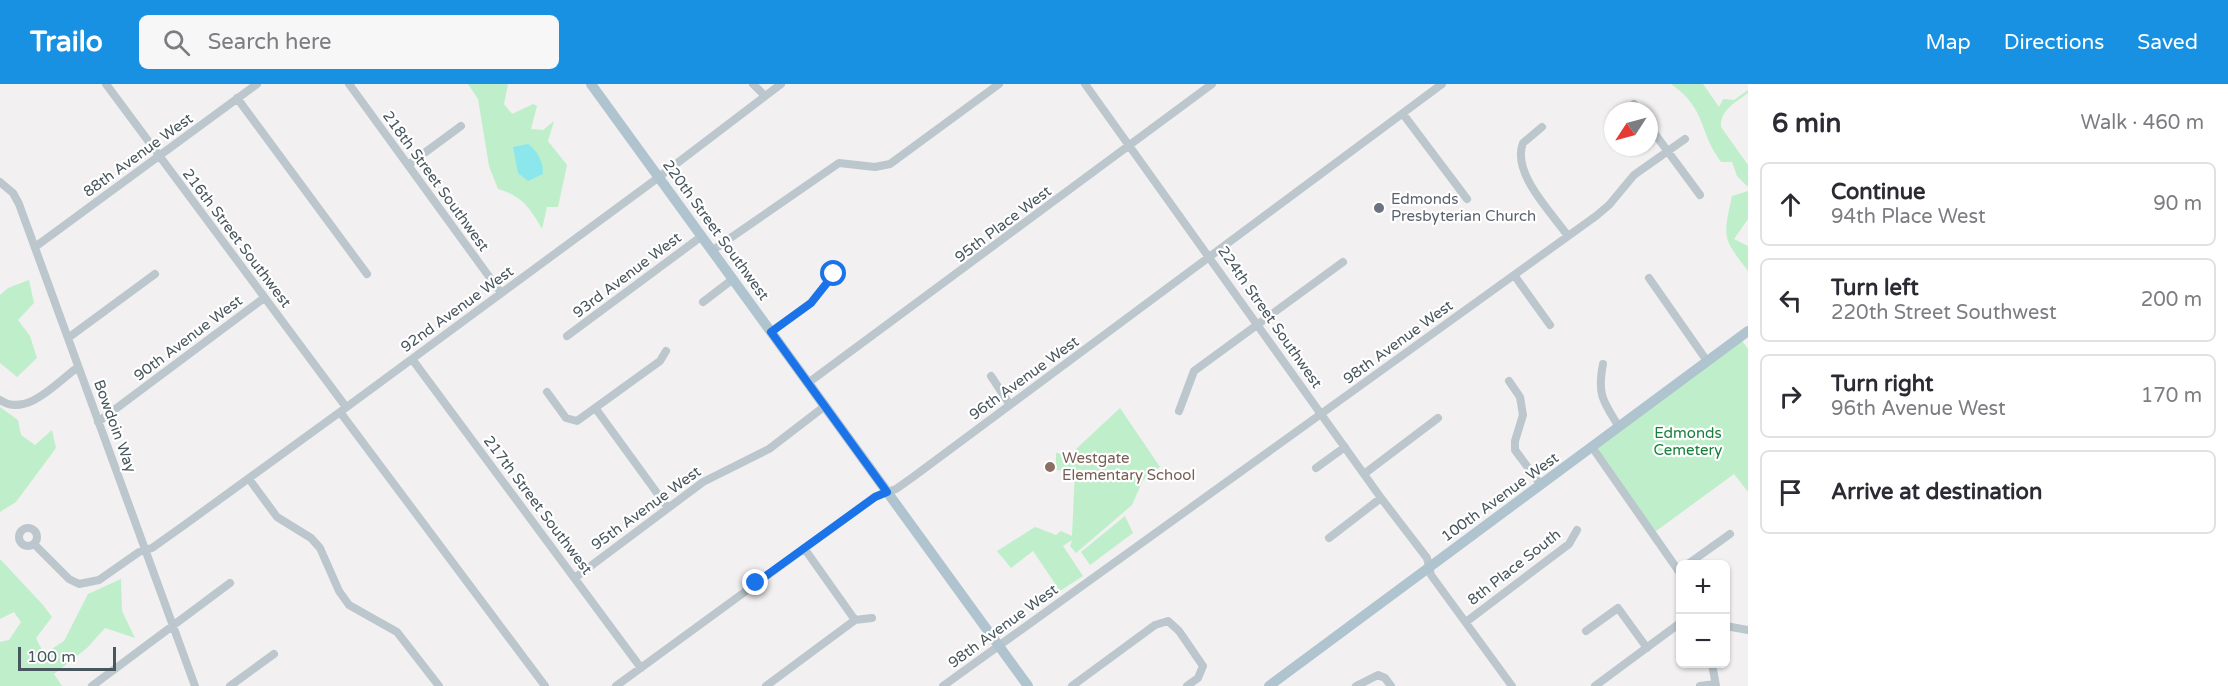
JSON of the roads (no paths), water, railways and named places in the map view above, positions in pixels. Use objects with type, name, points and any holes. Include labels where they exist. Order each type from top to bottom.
[{"type":"main road","name":"220th Street Southwest","points":[[591,84],[1028,686]]},
{"type":"main road","name":"100th Avenue West","points":[[1269,686],[1748,332]]},
{"type":"street","name":"216th Street Southwest","points":[[106,84],[546,686]]},
{"type":"street","name":"88th Avenue West","points":[[35,247],[256,84]]},
{"type":"street","name":"218th Street Southwest","points":[[349,84],[501,293]]},
{"type":"street","points":[[753,84],[765,96]]},
{"type":"street","name":"92nd Avenue West","points":[[34,544],[69,579],[79,584],[99,580],[249,479],[659,177],[781,84]]},
{"type":"street","points":[[713,250],[839,163],[875,167],[890,164],[999,84]]},
{"type":"street","name":"224th Street Southwest","points":[[1085,84],[1211,256],[1364,474],[1427,558],[1431,575],[1512,686]]},
{"type":"street","name":"95th Place West","points":[[808,383],[1212,84]]},
{"type":"street","name":"96th Avenue West","points":[[616,686],[875,497],[905,482],[1011,405],[1442,84]]},
{"type":"street","points":[[237,98],[367,274]]},
{"type":"street","points":[[1403,114],[1467,199]]},
{"type":"street","points":[[408,165],[460,126]]},
{"type":"street","points":[[1542,127],[1523,143],[1520,152],[1522,167],[1526,179],[1568,236]]},
{"type":"street","points":[[1658,138],[1700,195]]},
{"type":"street","name":"98th Avenue West","points":[[943,686],[1606,209],[1634,175],[1685,139]]},
{"type":"street","name":"Bowdoin Way","points":[[0,182],[15,197],[35,247],[195,686]]},
{"type":"street","name":"93rd Avenue West","points":[[567,336],[702,236]]},
{"type":"street","points":[[1179,411],[1194,371],[1343,262]]},
{"type":"street","points":[[68,338],[155,274]]},
{"type":"street","points":[[771,332],[811,303],[834,274]]},
{"type":"street","points":[[1514,275],[1550,325]]},
{"type":"street","points":[[1649,278],[1707,362]]},
{"type":"street","points":[[703,302],[733,279]]},
{"type":"street","name":"90th Avenue West","points":[[98,422],[264,298]]},
{"type":"street","points":[[547,392],[572,421],[584,418],[660,361],[666,351]]},
{"type":"street","name":"217th Street Southwest","points":[[412,359],[576,577],[640,668]]},
{"type":"street","points":[[1603,364],[1599,385],[1601,397],[1619,427]]},
{"type":"street","points":[[0,400],[8,405],[21,406],[36,399],[78,366]]},
{"type":"street","points":[[991,376],[1011,405]]},
{"type":"street","points":[[1509,381],[1520,397],[1523,415],[1515,441],[1515,450],[1541,485]]},
{"type":"street","name":"95th Avenue West","points":[[576,577],[712,477],[769,448],[825,406]]},
{"type":"street","points":[[596,409],[668,508]]},
{"type":"street","points":[[1364,474],[1438,418]]},
{"type":"street","points":[[1316,468],[1345,447]]},
{"type":"street","points":[[1592,447],[1676,565]]},
{"type":"street","points":[[249,479],[277,516],[311,538],[320,548],[339,591],[349,605],[397,632],[439,686]]},
{"type":"street","points":[[1329,538],[1382,498]]},
{"type":"street","name":"8th Place South","points":[[1466,622],[1569,544],[1577,530]]},
{"type":"street","points":[[1694,560],[1730,534]]},
{"type":"street","points":[[804,548],[855,620]]},
{"type":"street","points":[[92,686],[172,624],[230,583]]},
{"type":"street","points":[[1586,631],[1618,608],[1647,648]]},
{"type":"street","points":[[766,686],[855,620],[872,618]]},
{"type":"street","points":[[1072,686],[1155,625],[1168,621],[1179,631],[1201,661],[1201,673],[1187,686]]},
{"type":"street","points":[[1595,686],[1676,626]]},
{"type":"street","points":[[1730,627],[1748,630]]},
{"type":"street","points":[[230,686],[274,654]]},
{"type":"street","points":[[1700,686],[1716,685],[1713,668]]},
{"type":"street","points":[[1356,686],[1378,675],[1390,686]]},
{"type":"water","points":[[528,144],[539,157],[543,174],[528,181],[518,173],[513,147]]},
{"type":"place","name":"Edmonds Presbyterian Church","points":[[1379,208]]},
{"type":"place","name":"Westgate Elementary School","points":[[1050,467]]},
{"type":"park label","name":"Edmonds Cemetery","points":[[1688,442]]}]
